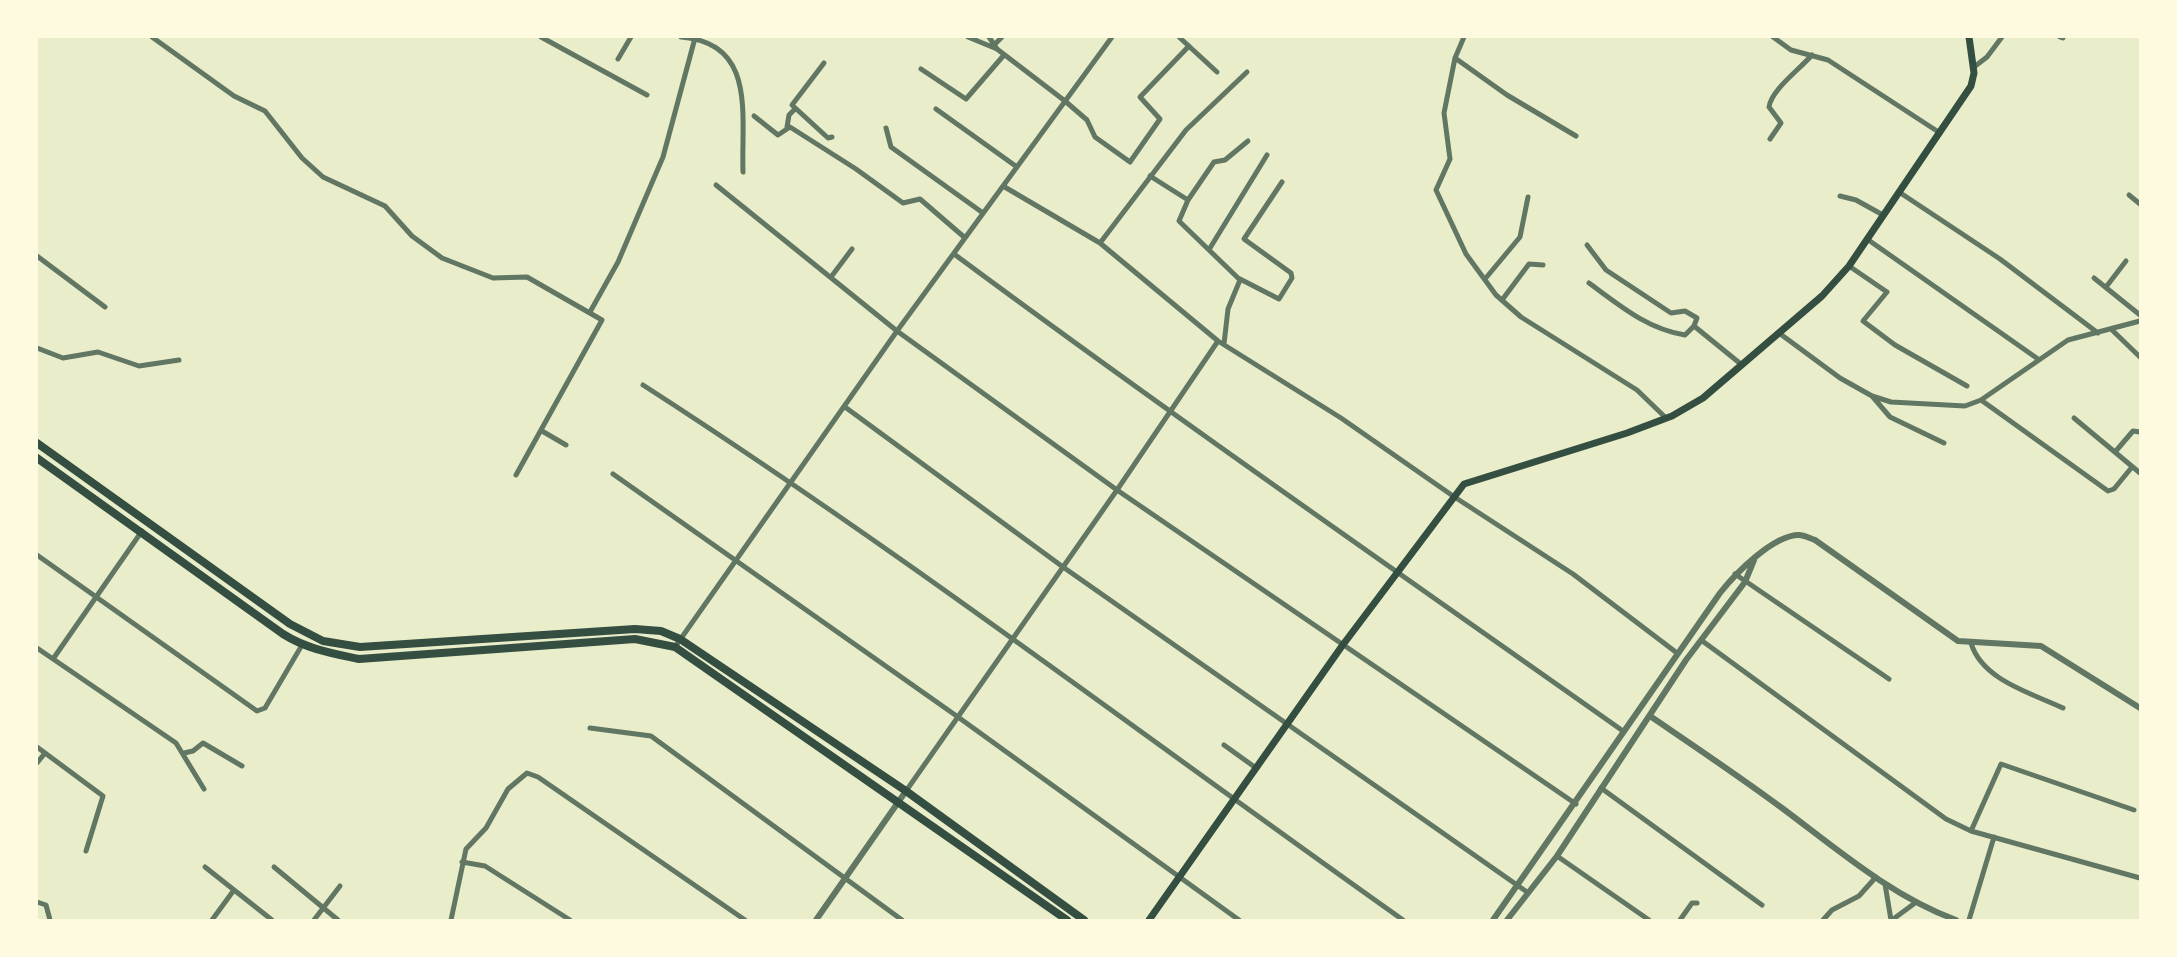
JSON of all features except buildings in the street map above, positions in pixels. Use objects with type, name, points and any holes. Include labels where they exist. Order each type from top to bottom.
[{"type":"highway","points":[[37,443],[290,624],[323,641],[360,647],[635,629],[661,631],[680,639],[906,791],[1083,920]]},
{"type":"highway","points":[[37,458],[302,645],[359,659],[635,639],[675,647],[1067,920]]},
{"type":"main road","points":[[1149,920],[1342,646],[1464,484],[1666,418],[1703,398],[1822,296],[1849,266],[1971,86],[1974,66],[1969,37]]},
{"type":"street","points":[[152,37],[162,39],[234,96],[272,117],[302,158],[323,177],[385,206],[412,236],[442,258],[493,278],[527,277],[590,312],[603,323],[516,475]]},
{"type":"street","points":[[541,37],[647,95]]},
{"type":"street","points":[[618,59],[631,37]]},
{"type":"street","points":[[681,37],[695,38],[715,45],[734,63],[740,83],[743,172]]},
{"type":"street","points":[[968,37],[996,47]]},
{"type":"street","points":[[989,37],[1004,55],[1087,120],[1095,137],[1130,162],[1160,119],[1140,101],[1140,97],[1189,46]]},
{"type":"street","points":[[996,47],[1002,37]]},
{"type":"street","points":[[675,647],[964,237],[1112,37]]},
{"type":"street","points":[[1179,37],[1217,72]]},
{"type":"street","points":[[1464,37],[1455,58],[1444,113],[1450,159],[1436,192],[1466,254],[1502,300],[1521,317],[1634,388],[1666,418]]},
{"type":"street","points":[[1773,37],[1791,50],[1828,60],[1940,132]]},
{"type":"street","points":[[1974,66],[1987,57],[2002,37]]},
{"type":"street","points":[[590,312],[618,262],[663,157],[695,38]]},
{"type":"street","points":[[920,69],[966,99],[1004,55]]},
{"type":"street","points":[[1770,139],[1782,123],[1769,107],[1770,102],[1786,79],[1796,74],[1812,55]]},
{"type":"street","points":[[1455,58],[1507,95],[1576,136]]},
{"type":"street","points":[[824,62],[792,103],[795,109],[828,138],[832,138]]},
{"type":"street","points":[[1100,243],[1190,126],[1247,72]]},
{"type":"street","points":[[754,116],[778,135],[787,127],[789,115],[795,109]]},
{"type":"street","points":[[936,109],[1017,167]]},
{"type":"street","points":[[787,127],[856,169],[903,203],[920,199],[964,237]]},
{"type":"street","points":[[886,128],[891,147],[983,213]]},
{"type":"street","points":[[1248,141],[1225,160],[1214,162],[1178,220],[1241,280],[1279,299],[1292,278],[1291,273],[1244,239],[1282,182]]},
{"type":"street","points":[[1210,248],[1267,155]]},
{"type":"street","points":[[1150,176],[1188,200]]},
{"type":"street","points":[[716,184],[897,331],[1117,490],[1576,804]]},
{"type":"street","points":[[1003,186],[1100,243],[1221,342],[1341,418],[1573,575],[1677,653]]},
{"type":"street","points":[[1899,192],[2000,259],[2098,333]]},
{"type":"street","points":[[2129,195],[2140,204]]},
{"type":"street","points":[[1840,196],[1856,200],[1883,215]]},
{"type":"street","points":[[1485,279],[1520,237],[1528,197]]},
{"type":"street","points":[[1867,239],[2038,359]]},
{"type":"street","points":[[1587,245],[1606,270],[1671,313],[1685,311],[1697,318],[1695,326],[1685,335],[1659,329],[1632,314],[1589,283]]},
{"type":"street","points":[[831,277],[852,249]]},
{"type":"street","points":[[954,254],[1170,414],[1288,493],[1623,731]]},
{"type":"street","points":[[37,256],[106,307]]},
{"type":"street","points":[[2106,287],[2126,261]]},
{"type":"street","points":[[1502,300],[1529,264],[1543,265]]},
{"type":"street","points":[[1849,266],[1887,292],[1863,321],[1895,345],[1967,386]]},
{"type":"street","points":[[2094,278],[2140,315]]},
{"type":"street","points":[[816,920],[1221,342],[1228,309],[1241,280]]},
{"type":"street","points":[[1779,333],[1840,378],[1872,396],[1891,402],[1965,406],[1981,400],[2068,340],[2140,321]]},
{"type":"street","points":[[1695,326],[1742,365]]},
{"type":"street","points":[[2111,329],[2140,357]]},
{"type":"street","points":[[37,348],[62,358],[98,352],[139,366],[179,360]]},
{"type":"street","points":[[643,385],[1013,641],[1403,920]]},
{"type":"street","points":[[1872,396],[1890,417],[1944,443]]},
{"type":"street","points":[[1981,400],[2108,491],[2114,489],[2132,467]]},
{"type":"street","points":[[845,407],[1063,567],[1527,892]]},
{"type":"street","points":[[2074,418],[2140,473]]},
{"type":"street","points":[[542,431],[566,445]]},
{"type":"street","points":[[2115,452],[2133,431],[2140,432]]},
{"type":"street","points":[[613,474],[735,563],[958,717],[1239,920]]},
{"type":"street","points":[[53,659],[142,531]]},
{"type":"street","points":[[1493,920],[1576,804],[1677,653],[1735,574],[1777,542],[1799,535],[1815,540],[1958,641],[2041,646],[2140,708]]},
{"type":"street","points":[[37,555],[257,711],[265,708],[302,645]]},
{"type":"street","points":[[1508,920],[1557,856],[1701,640],[1745,582],[1755,558]]},
{"type":"street","points":[[1735,574],[1889,680]]},
{"type":"street","points":[[1701,640],[1946,819],[1971,831],[2140,878]]},
{"type":"street","points":[[1971,643],[1979,662],[1997,676],[2063,708]]},
{"type":"street","points":[[37,648],[176,743],[204,789]]},
{"type":"street","points":[[1650,716],[1885,884],[1915,903],[1956,920]]},
{"type":"street","points":[[590,728],[650,736],[902,920]]},
{"type":"street","points":[[184,753],[193,751],[203,743],[242,766]]},
{"type":"street","points":[[1224,745],[1256,768]]},
{"type":"street","points":[[37,747],[102,795],[102,804],[86,850]]},
{"type":"street","points":[[37,763],[45,753]]},
{"type":"street","points":[[1971,831],[2001,764],[2134,810]]},
{"type":"street","points":[[451,920],[468,847],[486,828],[511,785],[527,773],[538,777],[745,920]]},
{"type":"street","points":[[1601,788],[1762,905]]},
{"type":"street","points":[[1969,920],[1994,837]]},
{"type":"street","points":[[1557,856],[1649,920]]},
{"type":"street","points":[[463,862],[485,866],[570,920]]},
{"type":"street","points":[[205,867],[272,920]]},
{"type":"street","points":[[274,867],[338,920]]},
{"type":"street","points":[[1823,920],[1832,910],[1859,896],[1876,877]]},
{"type":"street","points":[[1885,884],[1891,920],[1915,903]]},
{"type":"street","points":[[314,920],[340,886]]},
{"type":"street","points":[[212,920],[234,890]]},
{"type":"street","points":[[37,902],[46,905],[50,920]]},
{"type":"street","points":[[1679,920],[1692,903],[1697,903]]}]
